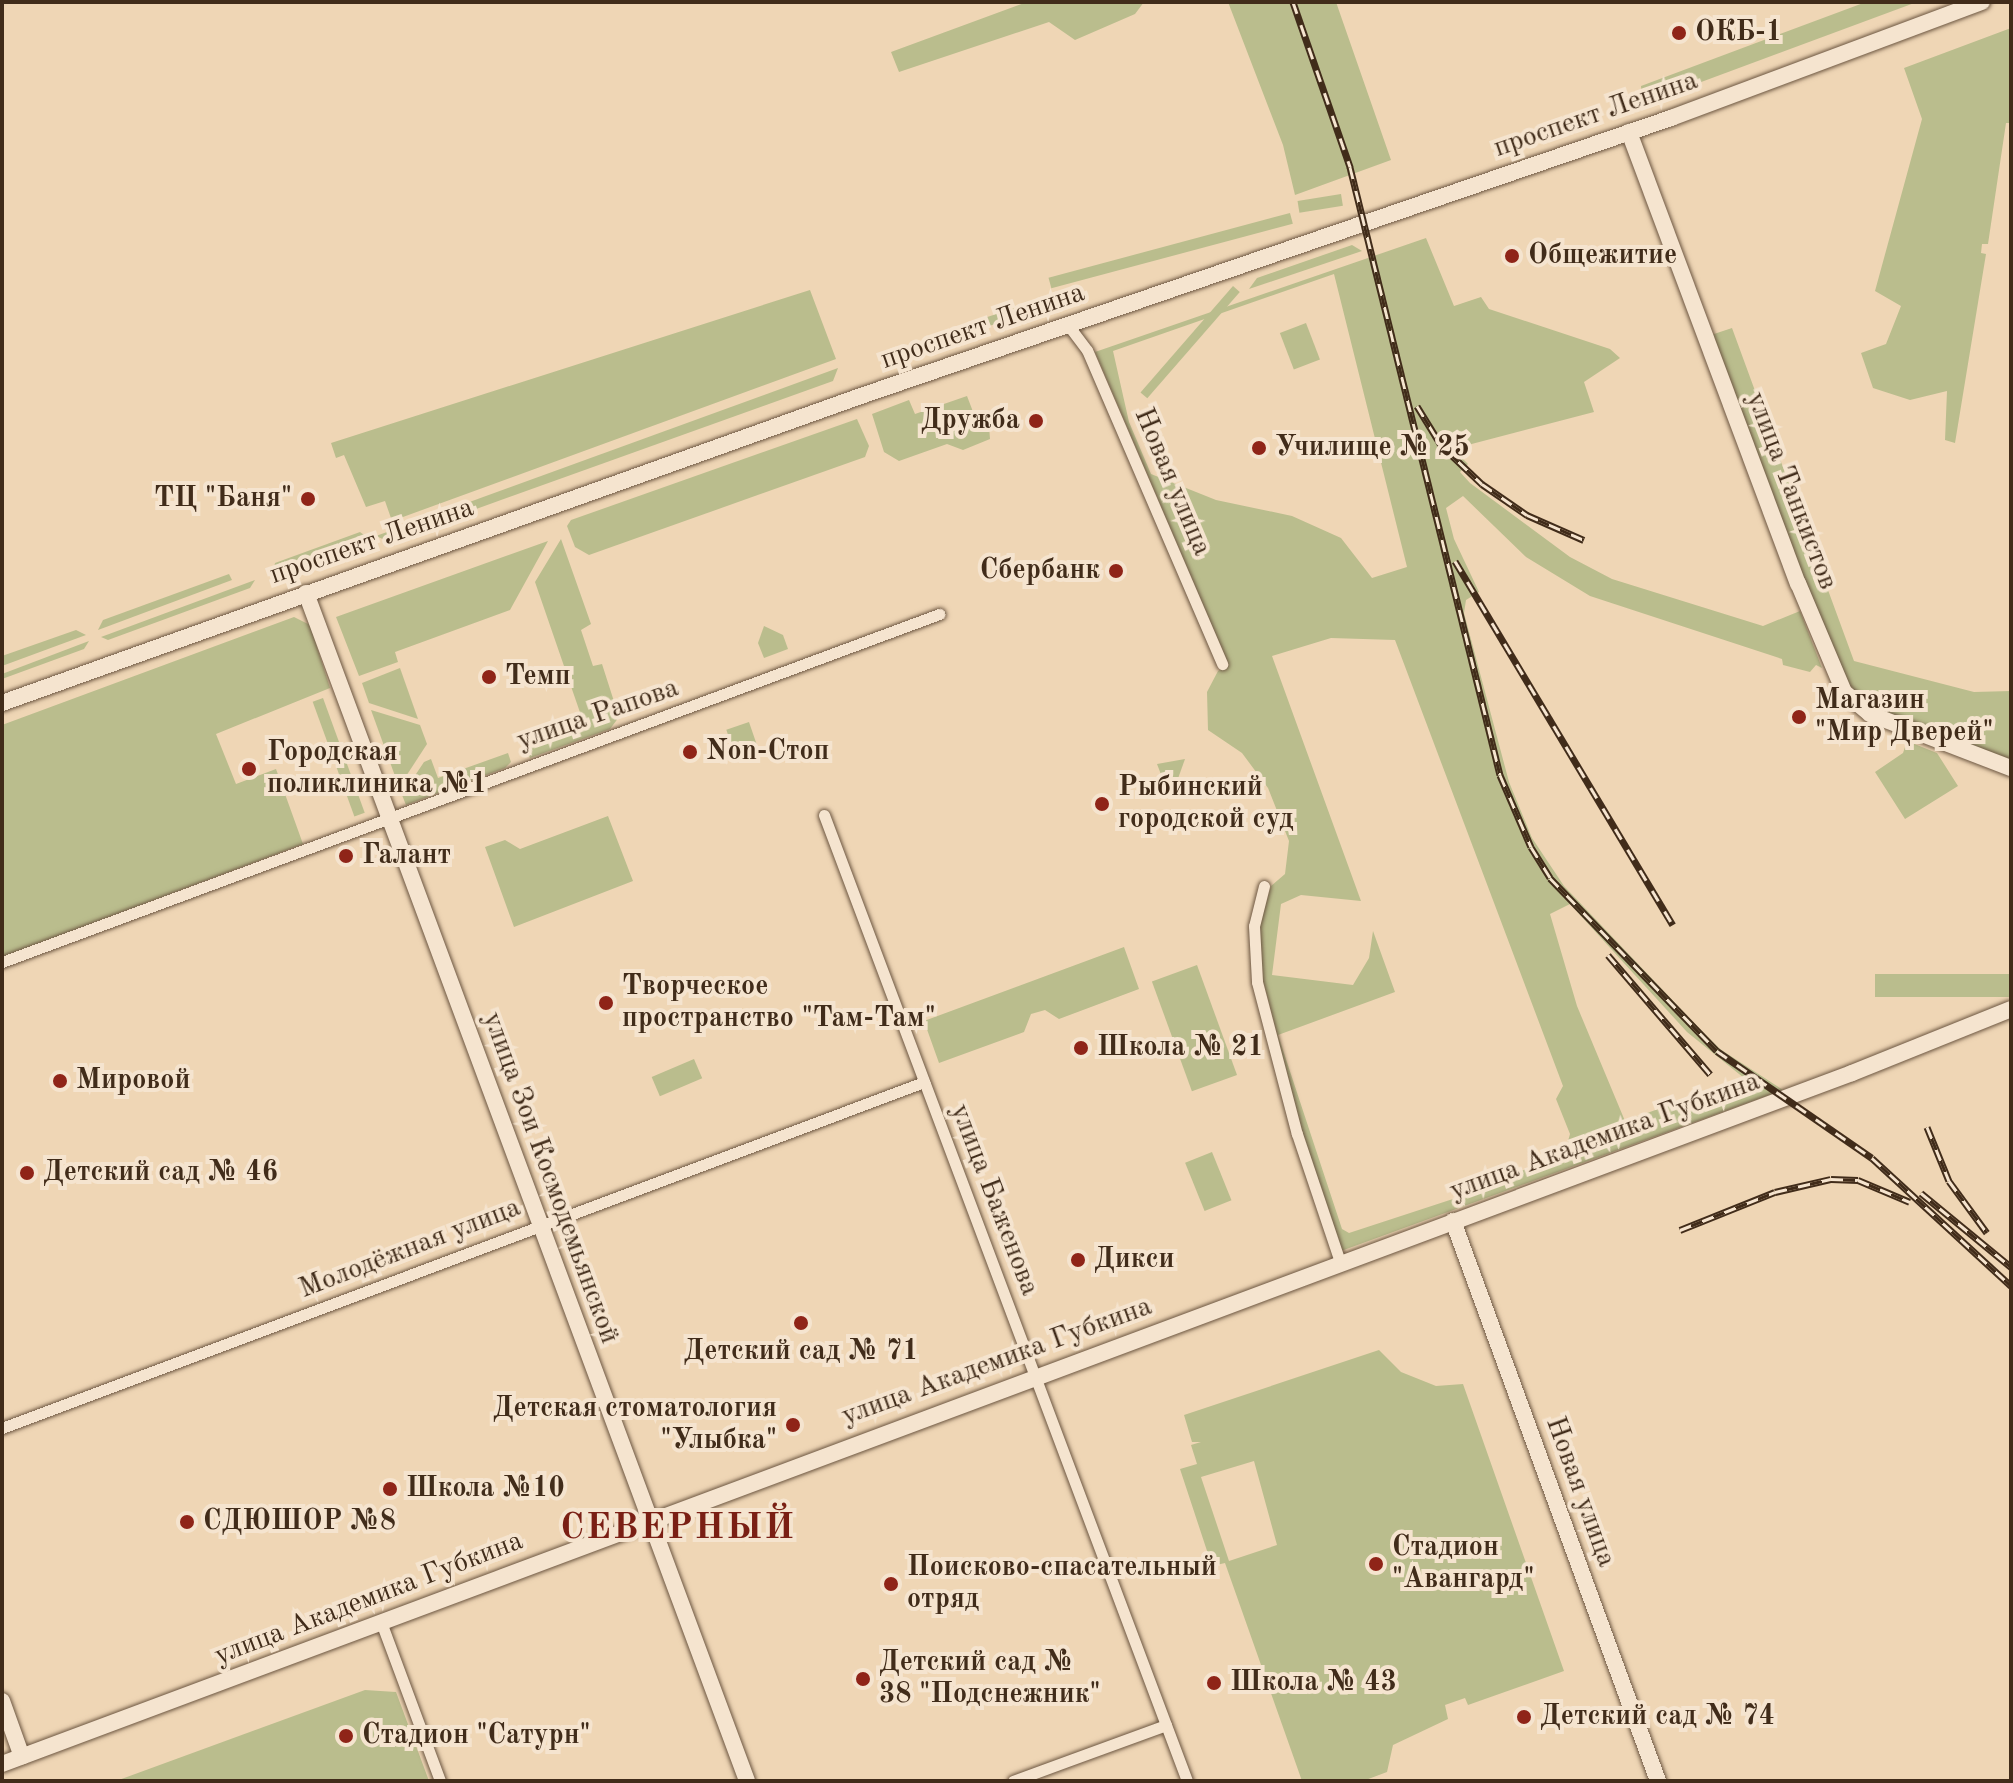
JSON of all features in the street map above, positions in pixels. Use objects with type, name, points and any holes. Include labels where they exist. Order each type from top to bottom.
[{"type":"street","name":"проспект Ленина","points":[[2,703],[1068,325],[1629,132],[1982,2]]},
{"type":"street","name":"улица Танкистов","points":[[1629,132],[1823,650],[1844,692],[1870,714],[2011,768]]},
{"type":"street","name":"Новая улица","points":[[1068,325],[1087,350],[1222,664]]},
{"type":"street","name":"улица Зои Космодемьянской","points":[[306,593],[747,1781]]},
{"type":"street","name":"улица Рапова","points":[[2,962],[939,614]]},
{"type":"street","name":"улица Баженова","points":[[824,815],[1187,1781]]},
{"type":"street","points":[[1264,886],[1254,926],[1257,982],[1297,1134],[1340,1262]]},
{"type":"street","name":"улица Академика Губкина","points":[[2,1764],[2011,1009]]},
{"type":"street","name":"Молодёжная улица","points":[[2,1428],[924,1082]]},
{"type":"street","name":"Новая улица","points":[[1453,1221],[1658,1781]]},
{"type":"street","points":[[381,1622],[440,1781]]},
{"type":"street","points":[[2,1701],[22,1757]]},
{"type":"street","points":[[1013,1781],[1166,1725]]},
{"type":"green space","points":[[1027,2],[1144,2],[1135,14],[1075,40],[1049,22],[899,72],[891,52]]},
{"type":"green space","points":[[1228,2],[1336,2],[1391,160],[1295,195],[1283,145]]},
{"type":"green space","points":[[1866,2],[1917,2],[1642,104],[1641,86]]},
{"type":"green space","points":[[2011,28],[2011,123],[2006,123],[1988,244],[1982,244],[1981,253],[1986,254],[1955,443],[1945,440],[1947,391],[1910,400],[1873,388],[1861,353],[1886,344],[1901,306],[1875,291],[1922,119],[1904,68]]},
{"type":"green space","points":[[1341,194],[1343,206],[1299,213],[1298,201]]},
{"type":"green space","points":[[1290,213],[1293,224],[1051,288],[1049,278]]},
{"type":"green space","points":[[1426,238],[1454,306],[1481,297],[1489,309],[1610,349],[1620,358],[1584,382],[1594,412],[1464,446],[1459,455],[1468,464],[1460,472],[1470,483],[1570,557],[1612,579],[1763,626],[1800,611],[1822,668],[1816,665],[1810,672],[1783,665],[1782,659],[1590,596],[1526,557],[1463,496],[1446,508],[1454,539],[1479,592],[1466,600],[1464,613],[1509,782],[1532,838],[1564,886],[1720,1049],[1783,1090],[1341,1251],[1303,1134],[1263,980],[1259,927],[1271,886],[1285,874],[1289,841],[1268,788],[1242,753],[1208,730],[1207,692],[1218,671],[1229,665],[1095,352]],"holes":[[[1334,274],[1407,567],[1372,578],[1341,538],[1292,516],[1216,500],[1151,474],[1129,422],[1113,351]],[[1331,638],[1395,640],[1563,1086],[1556,1099],[1570,1134],[1564,1155],[1510,1175],[1511,1180],[1349,1233],[1342,1229],[1278,1035],[1395,992],[1373,931],[1369,958],[1353,985],[1272,975],[1281,904],[1301,895],[1361,901],[1272,656]],[[1570,904],[1687,1032],[1744,1078],[1625,1121],[1577,1006],[1550,914]]]},
{"type":"green space","points":[[1352,245],[1362,251],[1249,289],[1257,278]]},
{"type":"green space","points":[[1233,286],[1240,292],[1147,398],[1140,392]]},
{"type":"green space","points":[[810,290],[836,359],[392,521],[385,501],[366,507],[344,455],[336,458],[331,443]]},
{"type":"green space","points":[[1046,298],[1049,307],[955,337],[952,329]]},
{"type":"green space","points":[[1306,323],[1320,359],[1294,369],[1280,333]]},
{"type":"green space","points":[[1732,328],[1854,661],[1974,692],[2011,691],[2011,760],[1892,718],[1862,701],[1842,677],[1711,335]]},
{"type":"green space","points":[[838,368],[833,381],[387,541],[376,536]]},
{"type":"green space","points":[[967,396],[975,417],[988,413],[990,439],[963,450],[947,444],[899,461],[884,452],[872,414],[909,400],[915,414]]},
{"type":"green space","points":[[857,419],[869,446],[865,457],[589,555],[575,547],[567,526],[571,520]]},
{"type":"green space","points":[[360,532],[368,538],[363,548],[272,578],[275,563]]},
{"type":"green space","points":[[561,539],[591,624],[581,630],[593,666],[602,664],[619,717],[610,729],[530,758],[518,739],[536,732],[540,741],[584,724],[535,582]]},
{"type":"green space","points":[[548,541],[510,610],[395,652],[398,662],[359,676],[336,617]]},
{"type":"green space","points":[[229,574],[232,580],[98,630],[103,620]]},
{"type":"green space","points":[[255,580],[250,588],[108,640],[101,637]]},
{"type":"green space","points":[[294,617],[310,625],[330,688],[216,734],[236,784],[276,769],[303,844],[2,957],[2,725]]},
{"type":"green space","points":[[764,626],[783,635],[788,649],[764,658],[758,643]]},
{"type":"green space","points":[[76,630],[86,635],[2,666],[2,656]]},
{"type":"green space","points":[[89,641],[84,649],[2,679],[2,674]]},
{"type":"green space","points":[[400,668],[418,719],[369,703],[362,683]]},
{"type":"green space","points":[[323,698],[365,813],[354,816],[313,702]]},
{"type":"green space","points":[[371,710],[420,725],[427,744],[399,787]]},
{"type":"green space","points":[[749,722],[760,754],[737,762],[726,730]]},
{"type":"green space","points":[[1907,741],[1937,753],[1958,786],[1905,819],[1875,772],[1903,753]]},
{"type":"green space","points":[[508,753],[511,762],[505,768],[406,805],[402,795],[424,762],[431,759],[438,778]]},
{"type":"green space","points":[[1185,759],[1175,787],[1167,790],[1157,764]]},
{"type":"green space","points":[[608,816],[633,881],[514,927],[485,847],[505,840],[520,849]]},
{"type":"green space","points":[[1124,947],[1139,989],[1059,1019],[1045,1010],[1031,1014],[1024,1032],[939,1063],[924,1021]]},
{"type":"green space","points":[[1197,965],[1237,1075],[1192,1091],[1152,981]]},
{"type":"green space","points":[[1875,974],[2011,974],[2011,997],[1875,997]]},
{"type":"green space","points":[[694,1059],[702,1078],[660,1096],[652,1077]]},
{"type":"green space","points":[[1212,1152],[1231,1200],[1205,1211],[1185,1163]]},
{"type":"green space","name":"Стадион \"Авангард\"","points":[[1379,1350],[1401,1372],[1436,1386],[1463,1384],[1564,1671],[1468,1705],[1465,1698],[1445,1705],[1448,1719],[1393,1745],[1387,1772],[1363,1781],[1302,1781],[1225,1563],[1212,1566],[1180,1469],[1197,1464],[1191,1445],[1201,1442],[1192,1442],[1184,1415]],"holes":[[[1254,1461],[1277,1545],[1229,1561],[1201,1477]]]},
{"type":"green space","name":"Стадион \"Сатурн\"","points":[[365,1690],[396,1692],[429,1781],[116,1781]]},
{"type":"railway","points":[[1293,2],[1350,167],[1500,775],[1531,847],[1550,878],[1717,1051],[1872,1158],[2011,1286]]},
{"type":"railway","points":[[1417,406],[1441,445],[1482,484],[1527,515],[1584,540]]},
{"type":"railway","points":[[1455,561],[1673,925]]},
{"type":"railway","points":[[1608,955],[1710,1074]]},
{"type":"railway","points":[[1927,1127],[1949,1181],[1987,1233]]},
{"type":"railway","points":[[1680,1230],[1775,1192],[1831,1179],[1858,1180],[1910,1202]]},
{"type":"railway","points":[[1921,1193],[2011,1267]]},
{"type":"place","name":"ОКБ-1","points":[[1679,33]]},
{"type":"place","name":"Общежитие","points":[[1512,256]]},
{"type":"place","name":"Дружба","points":[[1036,421]]},
{"type":"place","name":"Училище № 25","points":[[1259,448]]},
{"type":"place","name":"ТЦ \"Баня\"","points":[[308,499]]},
{"type":"place","name":"Сбербанк","points":[[1116,571]]},
{"type":"place","name":"Темп","points":[[489,677]]},
{"type":"place","name":"Магазин \"Мир Дверей\"","points":[[1799,717]]},
{"type":"place","name":"Non-Стоп","points":[[690,752]]},
{"type":"place","name":"Городская поликлиника №1","points":[[249,769]]},
{"type":"place","name":"Рыбинский городской суд","points":[[1102,804]]},
{"type":"place","name":"Галант","points":[[346,856]]},
{"type":"place","name":"Творческое пространство \"Там-Там\"","points":[[606,1003]]},
{"type":"place","name":"Школа № 21","points":[[1081,1048]]},
{"type":"place","name":"Мировой","points":[[60,1081]]},
{"type":"place","name":"Детский сад № 46","points":[[27,1173]]},
{"type":"place","name":"Дикси","points":[[1078,1260]]},
{"type":"place","name":"Детский сад № 71","points":[[801,1323]]},
{"type":"place","name":"Детская стоматология \"Улыбка\"","points":[[793,1425]]},
{"type":"place","name":"Школа №10","points":[[390,1489]]},
{"type":"place","name":"СДЮШОР №8","points":[[187,1522]]},
{"type":"place","name":"Стадион \"Авангард\"","points":[[1376,1564]]},
{"type":"place","name":"Поисково-спасательный отряд","points":[[891,1584]]},
{"type":"place","name":"Детский сад № 38 \"Подснежник\"","points":[[863,1679]]},
{"type":"place","name":"Школа № 43","points":[[1214,1683]]},
{"type":"place","name":"Детский сад № 74","points":[[1524,1717]]},
{"type":"place","name":"Стадион \"Сатурн\"","points":[[346,1736]]},
{"type":"district","name":"СЕВЕРНЫЙ","points":[[678,1530]]}]
